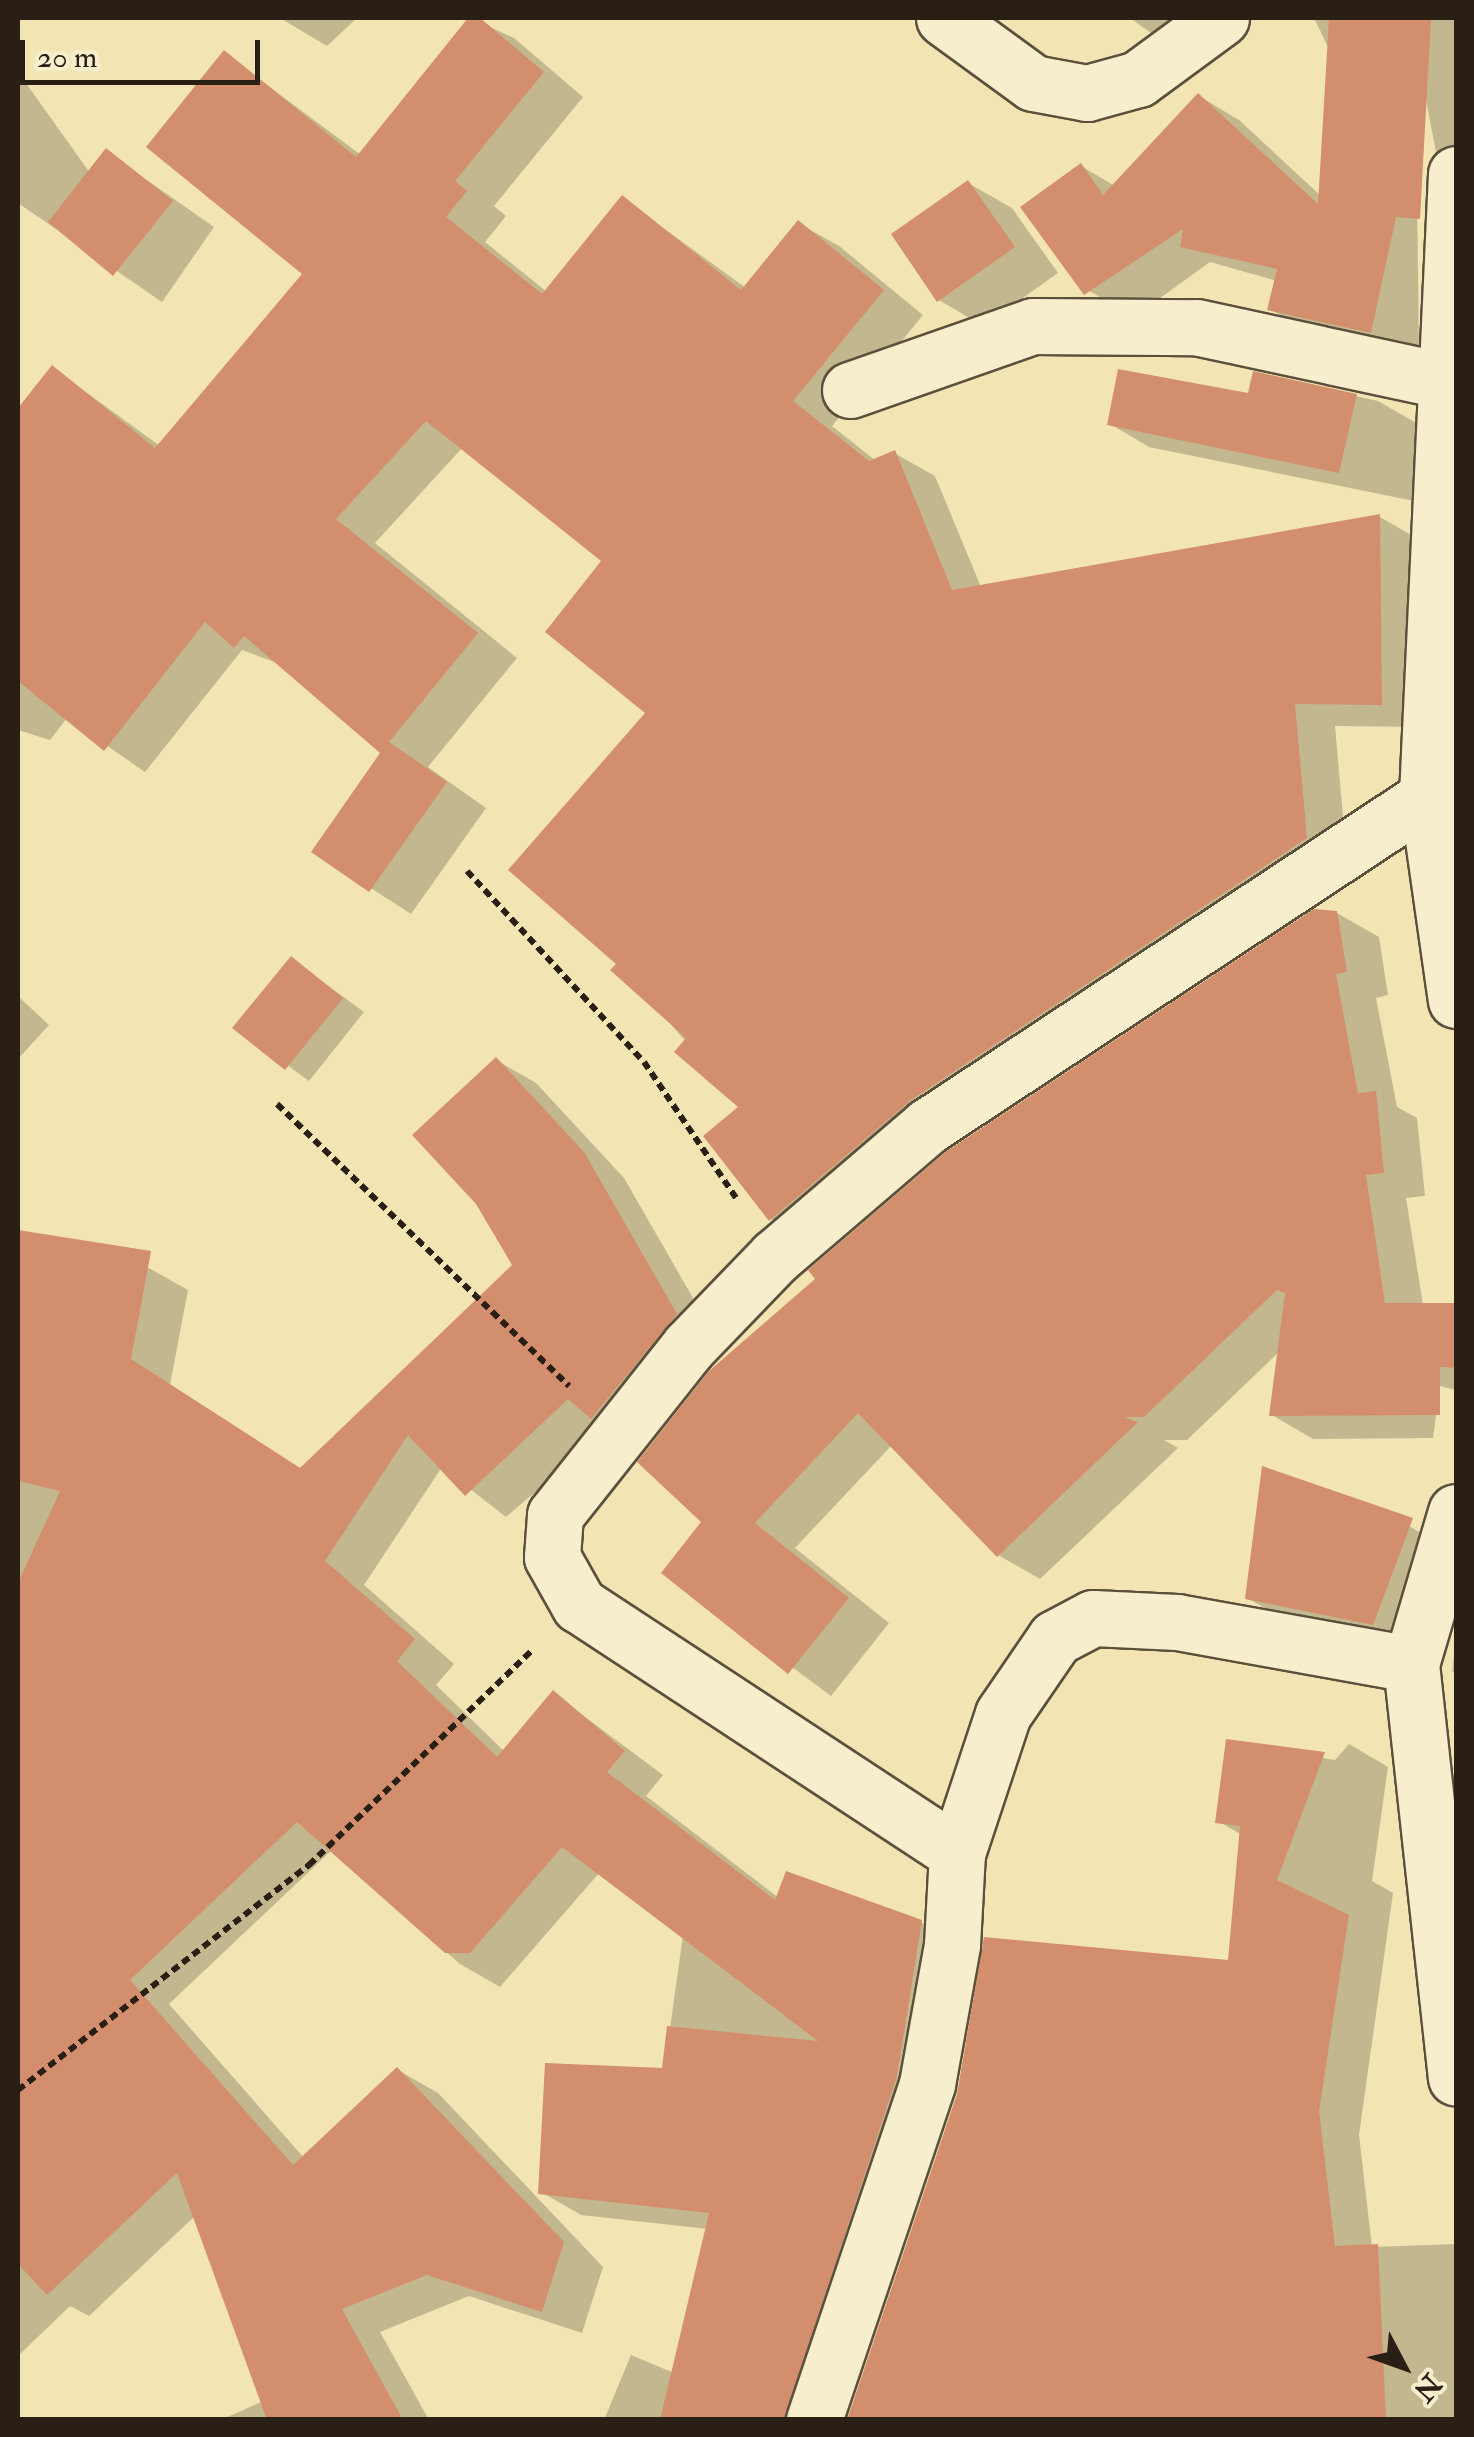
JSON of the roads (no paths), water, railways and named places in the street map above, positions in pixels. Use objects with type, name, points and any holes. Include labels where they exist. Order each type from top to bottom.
[{"type":"street","points":[[944,18],[1032,83],[1087,93],[1138,79],[1221,18]]},
{"type":"street","points":[[1456,174],[1451,515],[1427,797],[1456,1000]]},
{"type":"street","points":[[850,390],[1033,326],[1196,326],[1450,382]]},
{"type":"street","points":[[956,1853],[579,1605],[552,1557],[555,1515],[616,1432],[776,1258],[928,1126],[1427,797]]},
{"type":"street","points":[[1456,1512],[1411,1664],[1456,2078]]},
{"type":"street","points":[[814,2420],[926,2084],[952,1946],[956,1853],[1003,1714],[1055,1638],[1094,1618],[1176,1622],[1411,1664]]}]
